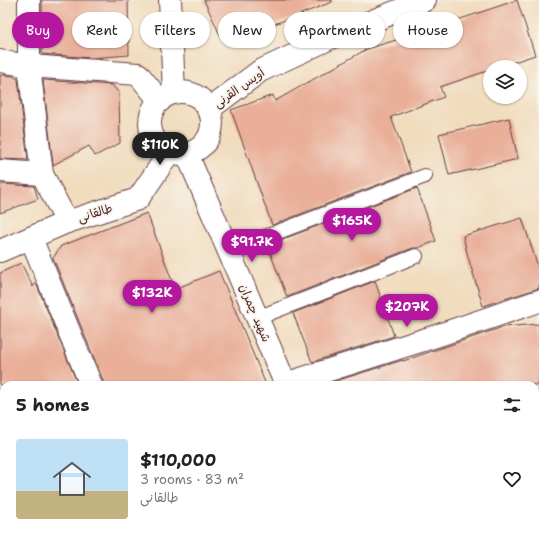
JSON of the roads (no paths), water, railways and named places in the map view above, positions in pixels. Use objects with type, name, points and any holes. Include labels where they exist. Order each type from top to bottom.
[{"type":"street","points":[[29,0],[29,66],[42,174],[67,222]]},
{"type":"street","points":[[167,97],[170,0]]},
{"type":"street","name":"أویس القرنی","points":[[208,110],[260,71],[335,36],[425,0]]},
{"type":"street","points":[[0,61],[29,66],[138,74],[167,97]]},
{"type":"street","points":[[184,93],[194,96],[202,102],[208,110],[211,118],[211,128],[208,137],[196,150],[178,153],[161,147],[154,139],[150,118],[154,109],[167,97],[184,93]]},
{"type":"street","name":"طالقانی","points":[[0,251],[67,222],[138,199],[178,153]]},
{"type":"street","name":"شهید چمران","points":[[178,153],[228,251],[284,381]]},
{"type":"street","points":[[0,171],[42,174]]},
{"type":"street","points":[[30,238],[90,381]]},
{"type":"street","points":[[298,381],[539,301]]},
{"type":"lane","points":[[228,251],[425,176]]},
{"type":"lane","points":[[257,318],[416,256]]}]
